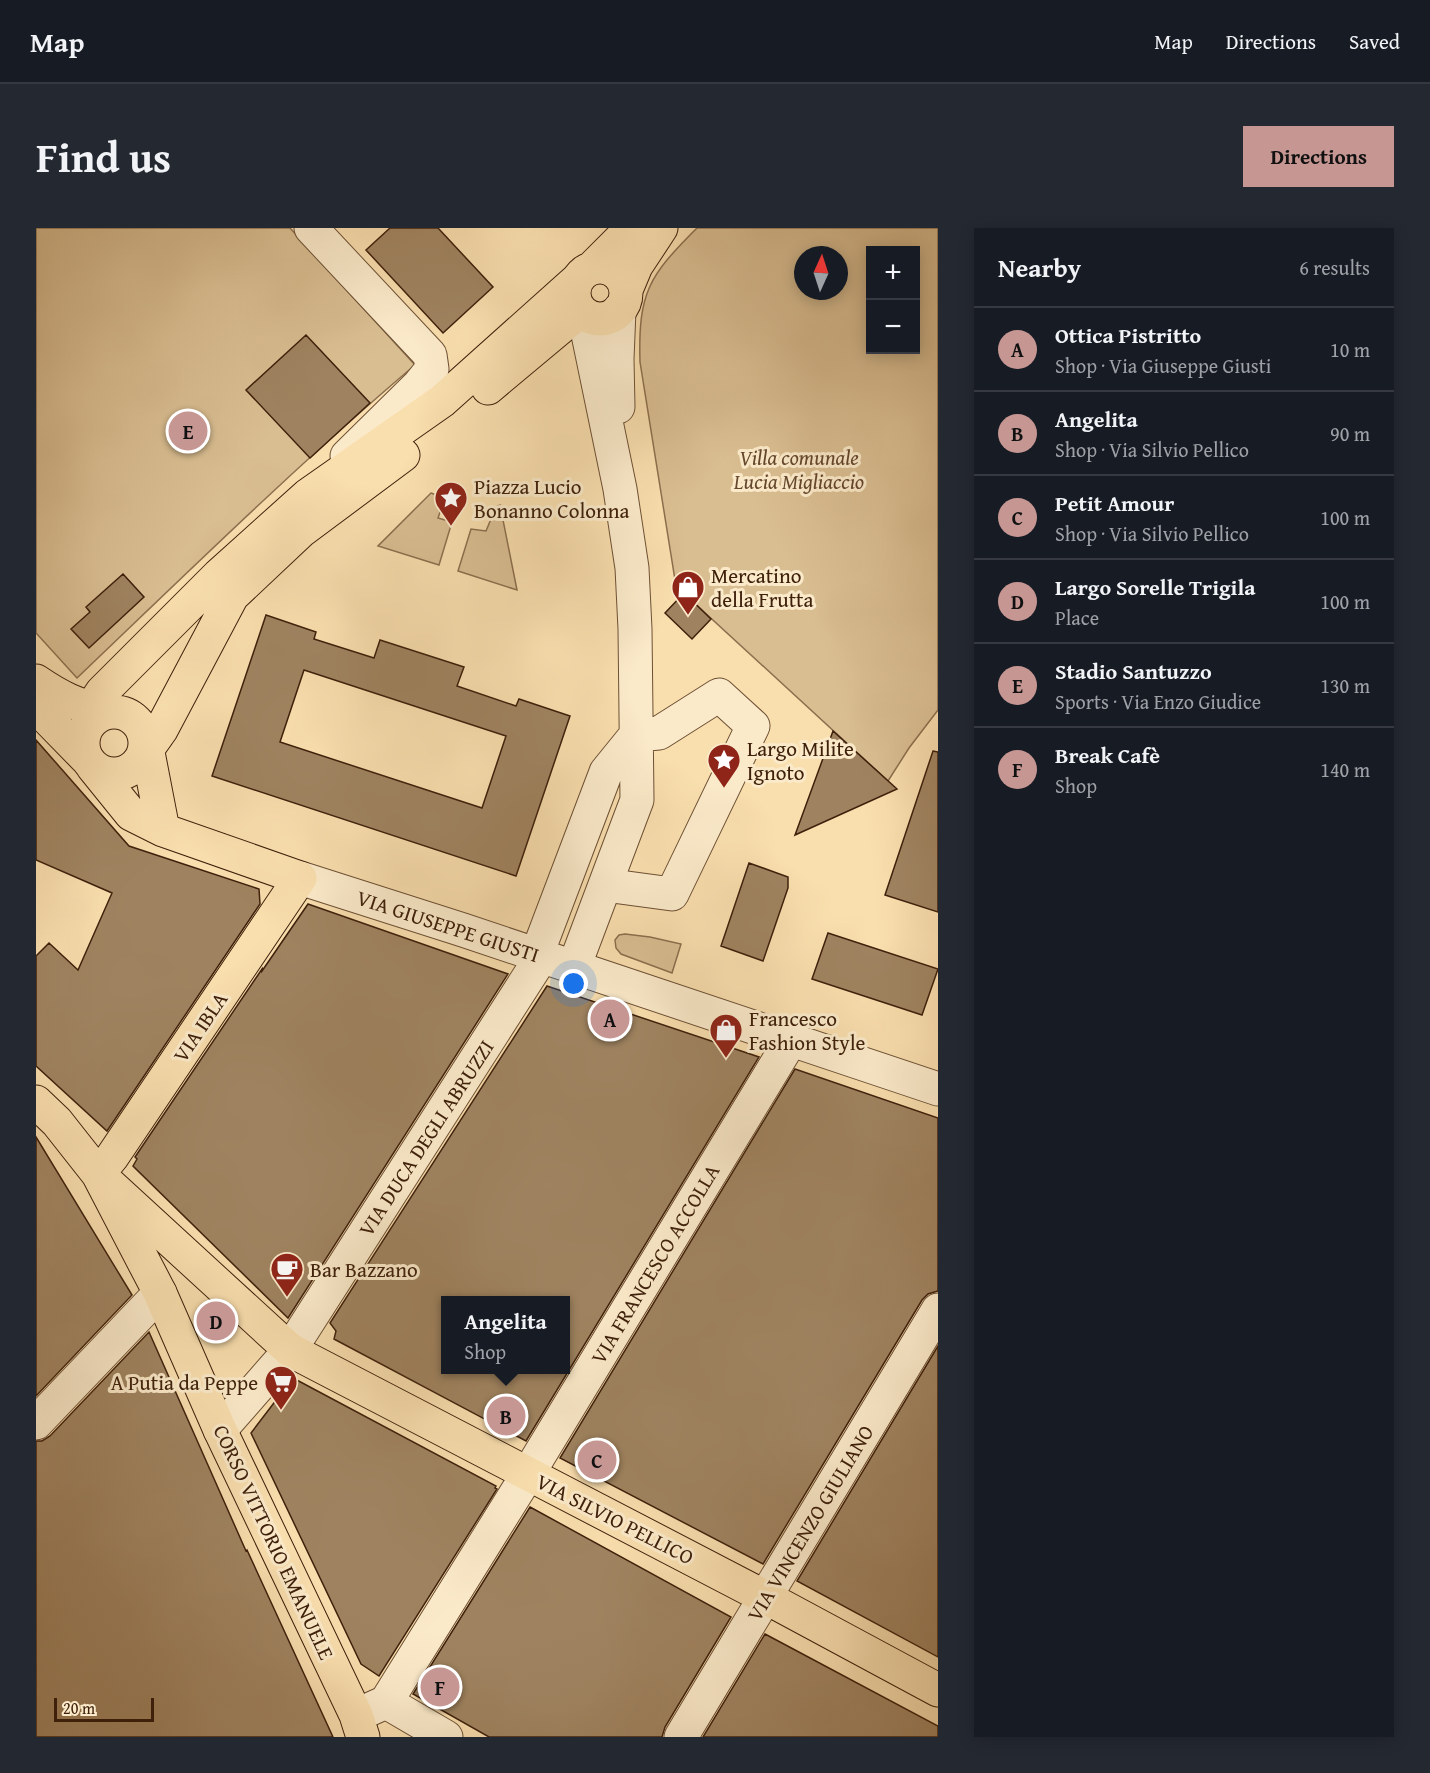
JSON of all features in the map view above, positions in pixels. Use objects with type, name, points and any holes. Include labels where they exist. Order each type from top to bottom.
[{"type":"main road","points":[[93,735],[102,692],[219,575],[308,495],[442,401],[583,293],[632,228]]},
{"type":"main road","points":[[583,293],[596,319],[609,318],[623,300],[636,266],[661,228]]},
{"type":"main road","points":[[36,681],[61,698],[93,735],[104,773],[116,775],[128,771],[138,764],[146,748],[161,730],[232,596],[301,531],[443,424],[583,293],[604,267],[615,271],[622,279],[623,300]]},
{"type":"main road","name":"VIA GIUSEPPE GIUSTI","points":[[36,702],[46,717],[93,735],[130,814],[163,830],[300,878]]},
{"type":"main road","points":[[93,735],[117,711],[137,721],[143,730],[163,830]]},
{"type":"main road","name":"VIA IBLA","points":[[98,1174],[112,1157],[300,878]]},
{"type":"main road","name":"CORSO VITTORIO EMANUELE","points":[[36,1102],[57,1122],[98,1174],[160,1293],[220,1430],[359,1726]]},
{"type":"main road","name":"VIA SILVIO PELLICO","points":[[98,1174],[290,1350],[765,1597],[938,1690]]},
{"type":"street","points":[[308,495],[419,386],[432,369],[430,355],[310,228]]},
{"type":"street","points":[[574,967],[638,800],[632,568],[620,489],[583,293]]},
{"type":"street","points":[[620,489],[617,359],[623,300]]},
{"type":"street","points":[[605,885],[672,894],[753,726],[719,694],[659,733],[636,735]]},
{"type":"street","name":"VIA DUCA DEGLI ABRUZZI","points":[[220,1430],[290,1350],[540,955],[606,772],[636,735]]},
{"type":"street","name":"VIA GIUSEPPE GIUSTI","points":[[300,878],[540,955],[938,1089]]},
{"type":"street","name":"VIA FRANCESCO ACCOLLA","points":[[386,1702],[528,1474],[791,1040]]},
{"type":"street","points":[[36,1423],[160,1293]]},
{"type":"street","name":"VIA VINCENZO GIULIANO","points":[[681,1737],[938,1310]]},
{"type":"street","points":[[359,1726],[386,1702],[446,1737]]},
{"type":"green space","points":[[36,228],[290,228],[415,365],[286,480],[77,678],[36,633]]},
{"type":"green space","name":"Villa comunale Lucia Migliaccio","points":[[697,228],[938,228],[938,710],[909,748],[888,781],[676,586],[640,362],[641,318],[644,301],[657,273]]},
{"type":"green space","points":[[431,493],[445,498],[438,518],[452,522],[439,565],[378,546]]},
{"type":"green space","points":[[500,505],[517,590],[458,571],[471,529],[486,531],[496,507]]},
{"type":"green space","points":[[625,934],[681,944],[672,973],[621,954],[616,948],[615,940],[619,935]]},
{"type":"building","points":[[390,228],[438,228],[493,287],[443,333],[366,250]]},
{"type":"building","points":[[306,335],[370,403],[310,458],[246,390]]},
{"type":"building","points":[[123,574],[144,597],[89,648],[71,629],[90,612],[86,607]]},
{"type":"building","name":"Mercatino della Frutta","points":[[684,593],[711,619],[692,639],[665,613]]},
{"type":"building","points":[[266,615],[316,632],[314,639],[374,658],[380,640],[464,667],[457,686],[516,706],[519,699],[570,716],[516,876],[212,776]],"holes":[[[304,670],[506,736],[482,808],[280,742]]]},
{"type":"building","points":[[833,731],[897,789],[795,835]]},
{"type":"building","points":[[36,740],[129,846],[259,889],[260,904],[107,1131],[36,1066],[36,956],[49,943],[78,970],[112,893],[36,860]]},
{"type":"building","points":[[933,751],[938,752],[938,912],[885,895]]},
{"type":"building","points":[[749,863],[788,877],[788,888],[763,961],[721,946]]},
{"type":"building","points":[[308,904],[508,974],[288,1318],[133,1166],[137,1159],[135,1157]]},
{"type":"building","points":[[828,933],[938,969],[922,1015],[812,979]]},
{"type":"building","points":[[547,986],[759,1057],[570,1368],[570,1296],[441,1296],[441,1374],[567,1374],[526,1441],[334,1339],[336,1331],[330,1323]]},
{"type":"building","points":[[795,1069],[938,1118],[938,1291],[928,1294],[922,1300],[763,1564],[560,1458]]},
{"type":"building","points":[[36,1137],[132,1295],[36,1396]]},
{"type":"building","points":[[149,1332],[246,1551],[333,1737],[36,1737],[36,1441],[42,1441],[50,1436]]},
{"type":"building","points":[[938,1346],[938,1657],[797,1581]]},
{"type":"building","points":[[293,1378],[496,1486],[497,1489],[379,1676],[361,1664],[251,1433]]},
{"type":"building","points":[[530,1507],[731,1617],[665,1727],[662,1737],[489,1737],[413,1694]]},
{"type":"building","points":[[765,1634],[938,1726],[938,1737],[703,1737]]},
{"type":"place","name":"Stadio Santuzzo","points":[[188,431]]},
{"type":"place","name":"Piazza Lucio Bonanno Colonna","points":[[451,527]]},
{"type":"place","name":"Mercatino della Frutta","points":[[688,616]]},
{"type":"place","name":"Largo Milite Ignoto","points":[[724,789]]},
{"type":"place","name":"Ottica Pistritto","points":[[610,1019]]},
{"type":"place","name":"Francesco Fashion Style","points":[[726,1059]]},
{"type":"place","name":"Bar Bazzano","points":[[287,1298]]},
{"type":"place","name":"Largo Sorelle Trigila","points":[[216,1321]]},
{"type":"place","name":"A Putia da Peppe","points":[[281,1411]]},
{"type":"place","name":"Angelita","points":[[506,1416]]},
{"type":"place","name":"Petit Amour","points":[[597,1460]]},
{"type":"place","name":"Break Cafè","points":[[440,1687]]}]
